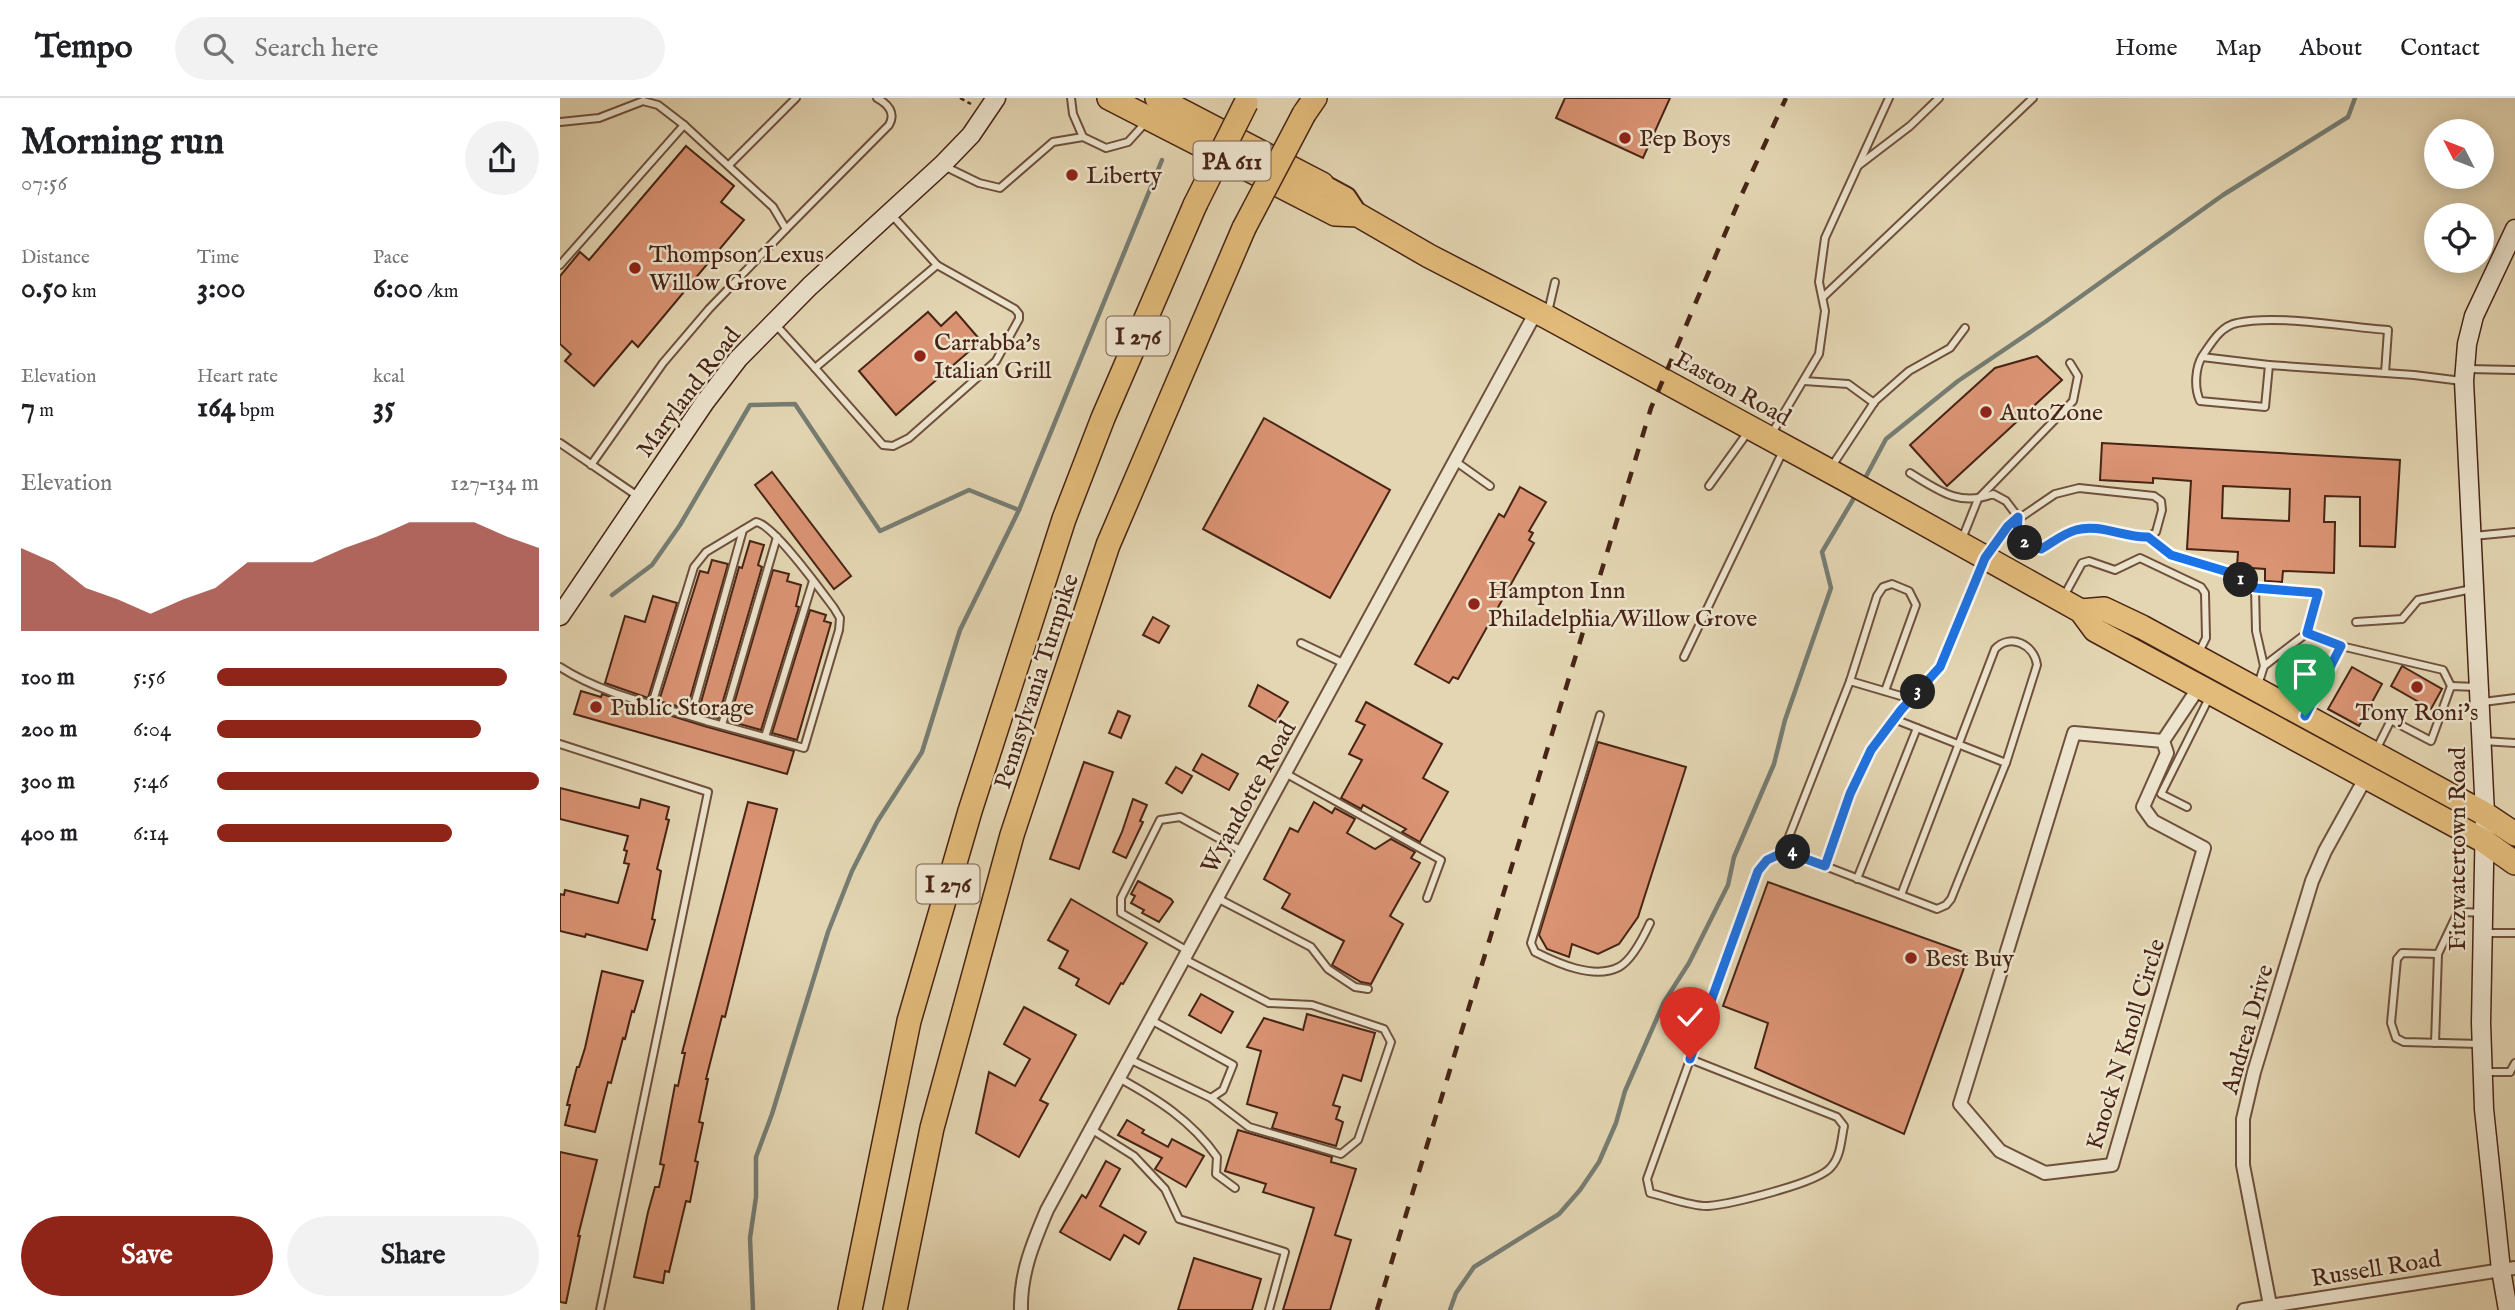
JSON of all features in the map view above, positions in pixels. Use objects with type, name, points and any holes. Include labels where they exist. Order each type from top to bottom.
[{"type":"highway","name":"Easton Road","points":[[1109,98],[1153,108],[1322,184]]},
{"type":"highway","name":"Pennsylvania Turnpike","points":[[850,1310],[909,1021],[970,811],[1064,519],[1103,418],[1195,205],[1247,100]]},
{"type":"highway","name":"Pennsylvania Turnpike","points":[[895,1310],[932,1128],[1013,835],[1108,545],[1244,228],[1310,103]]},
{"type":"highway","name":"Easton Road","points":[[1153,108],[1335,214],[1358,215],[1429,256],[1542,314],[1839,476],[2071,606],[2095,630],[2484,841],[2515,863]]},
{"type":"highway","name":"Easton Road","points":[[2071,606],[2104,609],[2142,627],[2485,814],[2515,834]]},
{"type":"main road","name":"Easton Road","points":[[1322,184],[1346,197],[1358,215]]},
{"type":"street","name":"Maryland Road","points":[[560,616],[705,402],[738,359],[773,322],[942,165],[971,135],[996,98]]},
{"type":"street","name":"Fitzwatertown Road","points":[[2508,1310],[2508,1269],[2484,1109],[2482,1044],[2485,814],[2465,375],[2467,344],[2474,316],[2515,229]]},
{"type":"street","name":"Wyandotte Road","points":[[1021,1310],[1020,1291],[1029,1253],[1047,1210],[1455,461],[1542,314]]},
{"type":"street","name":"Knock N Knoll Circle","points":[[2164,741],[2205,690]]},
{"type":"street","name":"Knock N Knoll Circle","points":[[2074,733],[2164,741],[2167,753],[2143,807],[2152,821],[2204,848],[2112,1166],[2045,1173],[2000,1151],[1961,1104],[2074,733]]},
{"type":"street","name":"Andrea Drive","points":[[2270,1305],[2243,1165],[2243,1119],[2254,1072],[2312,881],[2365,777]]},
{"type":"street","name":"Russell Road","points":[[2244,1310],[2508,1269]]},
{"type":"lane","points":[[729,165],[796,98]]},
{"type":"lane","points":[[592,465],[663,363],[709,309],[890,125],[890,107],[877,98]]},
{"type":"lane","points":[[1071,98],[1073,114],[1083,137]]},
{"type":"lane","points":[[1684,657],[1768,438],[1819,354],[1825,311],[1819,282],[1825,238],[1889,98]]},
{"type":"lane","points":[[1858,166],[1910,126],[1939,98]]},
{"type":"lane","points":[[1823,298],[2033,98]]},
{"type":"lane","points":[[560,122],[599,118],[643,101],[658,105],[684,125],[773,207],[786,229]]},
{"type":"lane","points":[[942,165],[979,183],[1000,188],[1054,142],[1083,137],[1106,148],[1128,142],[1153,108]]},
{"type":"lane","points":[[560,265],[684,125]]},
{"type":"lane","points":[[773,322],[883,445],[890,447],[909,438],[996,361],[1019,320],[1019,314],[1015,309],[937,265],[889,213]]},
{"type":"lane","points":[[815,368],[937,265]]},
{"type":"lane","points":[[1542,314],[1555,282]]},
{"type":"lane","points":[[2269,365],[2265,407],[2200,401],[2196,392],[2202,357],[2215,336],[2235,323],[2280,320],[2388,330],[2385,373]]},
{"type":"lane","points":[[1839,476],[1848,439],[1874,403],[1909,371],[1950,348],[1965,328]]},
{"type":"lane","points":[[2202,357],[2269,365],[2385,373],[2465,375],[2515,370]]},
{"type":"lane","points":[[1960,544],[1978,499],[2073,401],[2078,376],[2070,363]]},
{"type":"lane","points":[[1804,381],[1848,384],[1874,403]]},
{"type":"lane","points":[[1709,485],[1768,438]]},
{"type":"lane","points":[[560,443],[640,498]]},
{"type":"lane","points":[[1455,461],[1490,486]]},
{"type":"lane","points":[[1825,866],[1850,794],[1871,750],[1894,719],[1940,667],[1985,558],[2008,526],[2018,517],[2055,494],[2079,488],[2154,496],[2161,501],[2162,510],[2156,533],[2148,537],[2102,530],[2077,530],[2041,549],[2017,537],[2018,517],[2006,501],[1993,494],[1967,500],[1944,494],[1910,474]]},
{"type":"lane","points":[[560,667],[580,680],[653,704],[691,716],[804,748],[839,630],[840,618],[835,608],[777,537],[760,522],[706,552],[694,567],[653,704]]},
{"type":"lane","points":[[691,716],[743,530]]},
{"type":"lane","points":[[2471,536],[2515,532]]},
{"type":"lane","points":[[722,725],[777,537]]},
{"type":"lane","points":[[2148,537],[2171,555],[2228,572],[2255,588],[2318,593],[2307,633],[2264,666]]},
{"type":"lane","points":[[2071,606],[2082,563],[2089,561],[2115,570],[2140,558],[2201,587],[2205,593],[2206,638],[2197,656]]},
{"type":"lane","points":[[765,737],[813,582]]},
{"type":"lane","points":[[1885,691],[1916,604],[1909,591],[1892,584],[1883,587],[1877,596],[1850,681],[1788,839],[1791,849],[1798,856],[1937,909],[1951,899],[2006,762],[2038,665],[2036,656],[2029,648],[2012,640],[2002,642],[1995,649],[1901,895]]},
{"type":"lane","points":[[2255,588],[2256,631],[2264,666],[2257,689]]},
{"type":"lane","points":[[2356,622],[2402,619],[2418,600],[2474,588]]},
{"type":"lane","points":[[2307,633],[2341,646],[2443,670],[2451,686],[2479,695],[2515,698]]},
{"type":"lane","points":[[1301,643],[1345,664]]},
{"type":"lane","points":[[2305,716],[2341,646]]},
{"type":"lane","points":[[1850,681],[1912,699]]},
{"type":"lane","points":[[2374,753],[2391,720],[2431,741],[2451,686]]},
{"type":"lane","points":[[2187,807],[2161,794],[2205,690]]},
{"type":"lane","points":[[1600,715],[1531,943],[1535,952],[1551,960],[1596,972],[1620,967],[1640,944],[1650,923]]},
{"type":"lane","points":[[1894,719],[2006,762]]},
{"type":"lane","points":[[1857,879],[1917,728]]},
{"type":"lane","points":[[2481,741],[2515,743]]},
{"type":"lane","points":[[560,744],[708,792],[600,1310]]},
{"type":"lane","points":[[1285,773],[1441,860],[1427,898]]},
{"type":"lane","points":[[1129,1059],[1211,1098],[1249,1127],[1341,1154],[1359,1140],[1391,1042],[1384,1029],[1312,1005],[1269,1003],[1186,955],[1121,913],[1121,898],[1160,820],[1180,817],[1242,851]]},
{"type":"lane","points":[[1690,1059],[1837,1117],[1844,1126],[1840,1151],[1831,1169],[1767,1194],[1707,1206],[1650,1193],[1647,1179],[1690,1059],[1758,871],[1767,860],[1791,849]]},
{"type":"lane","points":[[1217,898],[1311,947],[1328,969],[1355,987],[1368,989]]},
{"type":"lane","points":[[2435,1043],[2438,954],[2457,914],[2483,913]]},
{"type":"lane","points":[[2483,933],[2515,933]]},
{"type":"lane","points":[[2438,954],[2402,953],[2397,959],[2391,1023],[2396,1038],[2404,1042],[2482,1044]]},
{"type":"lane","points":[[1151,1020],[1233,1065],[1223,1090],[1211,1098]]},
{"type":"lane","points":[[2510,1072],[2515,1063]]},
{"type":"lane","points":[[2483,1072],[2510,1072]]},
{"type":"lane","points":[[2510,1072],[2515,1079]]},
{"type":"lane","points":[[1119,1078],[1159,1100],[1190,1125],[1217,1157],[1216,1174],[1235,1188]]},
{"type":"lane","points":[[1091,1129],[1134,1156],[1165,1189],[1179,1219],[1285,1252],[1269,1310]]},
{"type":"path","points":[[960,98],[971,104]]},
{"type":"building","name":"Pep Boys","points":[[1565,98],[1670,98],[1643,158],[1556,118]]},
{"type":"building","name":"Thompson Lexus Willow Grove","points":[[686,146],[734,186],[721,202],[744,220],[638,347],[632,341],[594,386],[565,361],[571,354],[560,344],[560,276],[580,252],[589,260]]},
{"type":"building","name":"Carrabba's Italian Grill","points":[[928,312],[941,326],[956,312],[981,341],[896,415],[859,371]]},
{"type":"building","name":"AutoZone","points":[[2037,356],[2062,380],[1947,486],[1910,445],[1995,368]]},
{"type":"building","points":[[1264,418],[1390,490],[1330,598],[1203,529]]},
{"type":"building","points":[[2102,443],[2400,460],[2395,547],[2360,546],[2360,497],[2325,496],[2324,522],[2335,522],[2334,573],[2283,571],[2282,582],[2265,581],[2265,569],[2237,567],[2238,552],[2187,549],[2191,481],[2153,478],[2153,483],[2100,480]],"holes":[[[2223,486],[2290,489],[2289,521],[2222,518]]]},
{"type":"building","points":[[772,472],[851,576],[834,589],[755,485]]},
{"type":"building","name":"Hampton Inn Philadelphia/Willow Grove","points":[[1520,487],[1546,502],[1529,531],[1533,533],[1529,540],[1534,543],[1458,679],[1453,677],[1449,683],[1415,664],[1499,514],[1504,517]]},
{"type":"building","points":[[750,541],[764,545],[758,565],[762,567],[718,718],[698,713],[739,567],[742,568]]},
{"type":"building","points":[[712,560],[728,564],[687,709],[659,701],[700,571],[708,573]]},
{"type":"building","points":[[773,570],[789,574],[787,581],[801,585],[796,606],[799,607],[761,730],[729,721]]},
{"type":"building","points":[[653,596],[677,603],[648,698],[605,683],[625,616],[645,622]]},
{"type":"building","points":[[810,610],[826,615],[824,621],[831,623],[797,740],[772,733]]},
{"type":"building","points":[[1153,617],[1169,626],[1159,643],[1143,635]]},
{"type":"building","points":[[2402,666],[2442,689],[2431,709],[2391,686]]},
{"type":"building","points":[[2352,667],[2382,684],[2359,726],[2328,709]]},
{"type":"building","points":[[1258,685],[1288,702],[1276,722],[1249,706]]},
{"type":"building","points":[[581,691],[601,697],[602,694],[794,751],[787,774],[574,714]]},
{"type":"building","points":[[1366,702],[1442,744],[1423,778],[1448,792],[1420,842],[1402,832],[1406,829],[1363,805],[1361,809],[1341,798],[1362,760],[1349,754],[1365,725],[1356,721]]},
{"type":"building","points":[[1118,711],[1130,716],[1121,738],[1109,733]]},
{"type":"building","points":[[1598,742],[1686,767],[1638,917],[1619,944],[1598,954],[1572,944],[1569,957],[1547,949],[1539,935]]},
{"type":"building","points":[[1202,754],[1238,774],[1229,790],[1193,770]]},
{"type":"building","points":[[1084,762],[1113,772],[1079,869],[1050,859]]},
{"type":"building","points":[[1176,767],[1192,776],[1182,793],[1166,783]]},
{"type":"building","points":[[560,788],[639,808],[641,799],[669,807],[666,819],[669,820],[657,869],[661,871],[652,919],[655,920],[647,950],[586,934],[585,937],[560,931],[560,894],[564,895],[565,890],[618,903],[629,864],[624,863],[628,836],[560,819]]},
{"type":"building","points":[[1133,799],[1147,805],[1140,821],[1143,822],[1126,858],[1113,852]]},
{"type":"building","points":[[748,802],[777,809],[725,1017],[722,1016],[706,1079],[699,1122],[703,1123],[695,1161],[698,1162],[690,1202],[686,1201],[669,1272],[665,1271],[663,1283],[634,1277],[648,1212],[655,1187],[659,1187],[664,1165],[660,1164],[675,1085],[678,1086],[685,1053],[682,1053]]},
{"type":"building","points":[[1314,802],[1332,813],[1335,808],[1355,819],[1347,833],[1375,849],[1391,839],[1415,852],[1411,858],[1420,863],[1390,916],[1403,924],[1371,984],[1361,982],[1332,965],[1344,941],[1282,908],[1290,894],[1264,879],[1290,828],[1298,832]]},
{"type":"building","points":[[1138,881],[1173,902],[1159,922],[1131,903],[1135,896],[1131,894]]},
{"type":"building","points":[[1768,882],[1969,954],[1904,1134],[1755,1068],[1768,1023],[1723,1006]]},
{"type":"building","points":[[1071,899],[1147,943],[1109,1004],[1076,985],[1079,979],[1059,968],[1068,951],[1048,940]]},
{"type":"building","points":[[602,971],[643,981],[611,1083],[608,1082],[595,1132],[565,1125],[570,1105],[567,1105],[585,1048]]},
{"type":"building","points":[[1201,994],[1233,1012],[1221,1033],[1189,1015]]},
{"type":"building","points":[[1024,1007],[1076,1035],[1040,1100],[1048,1104],[1019,1157],[976,1133],[989,1072],[1015,1086],[1030,1059],[1004,1044]]},
{"type":"building","points":[[1307,1014],[1375,1033],[1361,1081],[1343,1075],[1333,1105],[1340,1107],[1336,1119],[1343,1122],[1336,1146],[1272,1128],[1277,1113],[1247,1104],[1261,1051],[1247,1047],[1264,1018],[1303,1030]]},
{"type":"building","points":[[1127,1120],[1144,1130],[1142,1133],[1168,1147],[1172,1139],[1204,1156],[1186,1187],[1155,1169],[1162,1158],[1118,1135]]},
{"type":"building","points":[[1238,1130],[1332,1157],[1331,1162],[1356,1169],[1335,1235],[1351,1240],[1330,1310],[1283,1310],[1314,1208],[1263,1192],[1266,1184],[1225,1171]]},
{"type":"building","points":[[560,1152],[597,1160],[578,1236],[566,1303],[560,1302]]},
{"type":"building","points":[[1106,1161],[1120,1169],[1100,1206],[1146,1232],[1139,1244],[1124,1235],[1110,1260],[1060,1232],[1082,1195],[1086,1198]]},
{"type":"building","points":[[1194,1258],[1261,1279],[1252,1310],[1178,1310]]},
{"type":"waterway","points":[[1863,482],[1886,439],[1958,381],[2223,195],[2348,117],[2355,98]]},
{"type":"waterway","points":[[753,1310],[750,1238],[756,1197],[756,1157],[772,1114],[828,932],[852,871],[877,822],[922,752],[960,630],[1019,510],[1162,160]]},
{"type":"waterway","points":[[612,595],[652,565],[680,525],[750,405],[795,404],[880,531],[969,490],[1019,510]]},
{"type":"waterway","points":[[1450,1310],[1456,1293],[1474,1267],[1559,1214],[1599,1162],[1616,1123],[1625,1091],[1664,1002],[1689,963],[1728,885],[1734,857],[1774,764],[1785,720],[1831,588],[1822,552],[1857,493]]},
{"type":"railway","points":[[1377,1310],[1651,408],[1741,196],[1786,98]]},
{"type":"place","name":"Pep Boys","points":[[1625,138]]},
{"type":"place","name":"Liberty","points":[[1072,175]]},
{"type":"place","name":"Thompson Lexus Willow Grove","points":[[635,268]]},
{"type":"place","name":"Carrabba's Italian Grill","points":[[920,356]]},
{"type":"place","name":"AutoZone","points":[[1986,412]]},
{"type":"place","name":"Hampton Inn Philadelphia/Willow Grove","points":[[1474,604]]},
{"type":"place","name":"Tony Roni's","points":[[2417,687]]},
{"type":"place","name":"Public Storage","points":[[596,707]]},
{"type":"place","name":"Best Buy","points":[[1911,958]]},
{"type":"route","points":[[1690,1059],[1758,871],[1767,860],[1791,849],[1798,856],[1825,866],[1850,794],[1871,750],[1901,710],[1940,667],[1985,558],[2008,526],[2018,517],[2018,539],[2033,547],[2041,549],[2077,530],[2102,530],[2148,537],[2171,555],[2228,572],[2255,588],[2318,593],[2307,633],[2341,646],[2305,716]]}]
